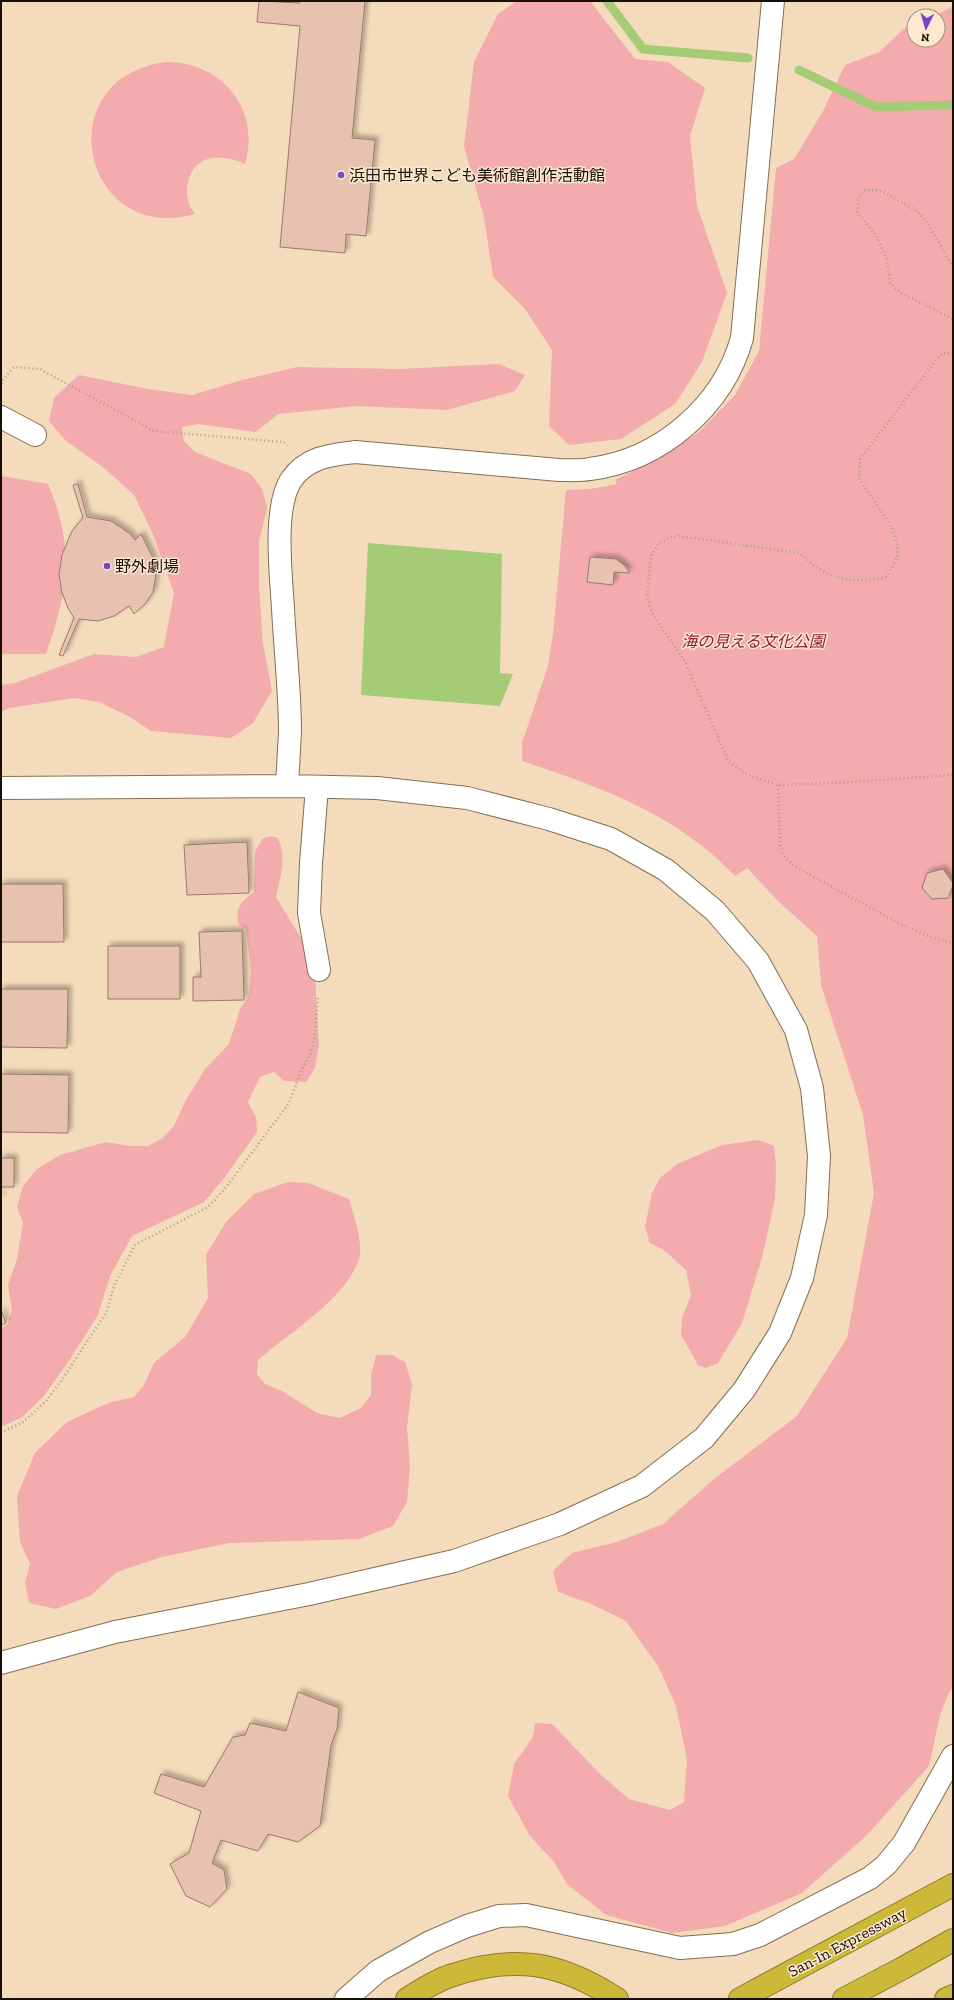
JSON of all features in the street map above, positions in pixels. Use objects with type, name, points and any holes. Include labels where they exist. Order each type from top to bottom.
[{"type":"highway","name":"San-In Expressway","points":[[740,1999],[953,1885]]},
{"type":"highway","points":[[844,1999],[953,1940]]},
{"type":"highway","points":[[406,1999],[448,1976],[511,1963],[535,1964],[557,1969],[586,1981],[617,1999]]},
{"type":"highway","points":[[946,1999],[953,1996]]},
{"type":"street","points":[[286,786],[290,732],[279,556],[281,524],[286,494],[291,480],[301,469],[312,460],[330,455],[355,452],[559,470],[590,469],[637,456],[663,442],[691,422],[710,402],[728,376],[736,358],[742,338],[773,1]]},
{"type":"street","points":[[1,417],[35,435]]},
{"type":"street","points":[[1,788],[286,786],[377,788],[467,798],[549,819],[611,839],[666,870],[715,911],[758,961],[796,1030],[812,1088],[819,1156],[816,1215],[802,1278],[780,1333],[744,1390],[704,1438],[642,1486],[560,1524],[454,1561],[309,1594],[115,1632],[1,1663]]},
{"type":"street","points":[[317,787],[311,864],[310,913],[319,970]]},
{"type":"street","points":[[346,1999],[378,1971],[430,1942],[467,1926],[499,1916],[526,1915],[680,1948],[733,1944],[760,1935],[870,1878],[886,1864],[904,1843],[953,1756]]},
{"type":"path","points":[[953,267],[926,221],[917,211],[886,193],[875,190],[865,190],[859,197],[857,212],[876,234],[887,259],[890,283],[901,293],[953,319]]},
{"type":"path","points":[[953,354],[944,353],[939,356],[860,459],[859,478],[892,526],[896,540],[898,554],[892,568],[885,578],[846,580],[828,575],[812,564],[800,553],[679,536],[669,538],[658,544],[651,556],[647,596],[652,613],[684,660],[729,762],[748,775],[778,785],[835,783],[953,775]]},
{"type":"path","points":[[1,388],[2,381],[14,367],[40,369],[154,431],[282,442],[312,460]]},
{"type":"path","points":[[778,785],[780,845],[785,858],[796,867],[896,922],[930,937],[953,943]]},
{"type":"path","points":[[1,1433],[23,1422],[46,1401],[61,1381],[106,1313],[115,1284],[135,1245],[208,1208],[224,1190],[289,1103],[301,1071],[310,1053],[315,1036],[319,970]]},
{"type":"green space","points":[[517,1],[590,1],[635,59],[668,62],[705,88],[690,136],[697,206],[727,293],[702,362],[675,404],[621,439],[569,445],[549,426],[552,350],[525,309],[493,277],[484,217],[464,146],[474,62],[498,14]]},
{"type":"green space","name":"海の見える文化公園","points":[[953,6],[953,1688],[949,1692],[940,1715],[929,1766],[867,1835],[802,1893],[725,1926],[672,1933],[606,1915],[567,1884],[554,1862],[530,1836],[508,1796],[514,1764],[533,1737],[535,1723],[552,1724],[601,1775],[629,1799],[670,1810],[684,1802],[687,1759],[676,1706],[658,1666],[626,1621],[589,1603],[558,1592],[553,1571],[572,1553],[617,1542],[663,1524],[714,1479],[797,1416],[847,1338],[874,1193],[863,1115],[821,985],[817,936],[779,902],[747,868],[735,876],[712,854],[688,835],[662,819],[609,793],[522,761],[522,743],[548,666],[553,634],[566,490],[590,489],[617,484],[615,480],[666,454],[699,432],[735,395],[759,351],[776,168],[794,159],[822,113],[845,65],[879,52],[906,27],[906,48],[946,48],[946,10]]},
{"type":"green space","points":[[166,62],[186,64],[204,70],[220,80],[232,92],[242,108],[247,125],[248,144],[245,164],[235,160],[216,158],[207,159],[194,169],[189,178],[187,192],[190,205],[195,214],[157,217],[126,206],[105,184],[93,156],[92,126],[104,97],[128,74]]},
{"type":"green space","points":[[499,364],[525,375],[515,391],[447,410],[356,406],[278,414],[256,432],[198,424],[182,427],[184,441],[195,452],[251,474],[262,489],[267,508],[259,542],[259,587],[263,644],[272,691],[253,723],[231,738],[151,731],[130,717],[99,702],[75,698],[9,708],[1,712],[1,685],[15,683],[94,654],[136,657],[164,647],[174,593],[153,534],[134,495],[104,468],[65,440],[49,421],[54,398],[79,375],[148,389],[192,395],[242,380],[297,367],[399,369]]},
{"type":"green space","points":[[1,476],[48,484],[57,507],[65,549],[65,569],[59,610],[46,654],[1,654]]},
{"type":"green space","points":[[270,836],[278,838],[282,854],[282,868],[276,897],[307,948],[315,978],[319,1045],[315,1068],[306,1082],[284,1081],[274,1072],[260,1077],[248,1102],[256,1117],[257,1132],[225,1177],[204,1202],[132,1236],[110,1276],[98,1315],[69,1361],[43,1397],[22,1417],[1,1427],[1,1328],[8,1324],[12,1310],[8,1285],[17,1259],[23,1223],[17,1207],[23,1186],[37,1169],[60,1155],[106,1142],[130,1146],[148,1146],[163,1138],[174,1126],[186,1100],[205,1069],[229,1044],[240,1009],[249,995],[251,970],[246,929],[238,923],[238,912],[240,905],[254,892],[255,852],[262,839]]},
{"type":"green space","points":[[758,1140],[774,1146],[776,1165],[775,1199],[762,1258],[742,1323],[718,1363],[706,1368],[698,1365],[681,1335],[682,1318],[691,1295],[686,1270],[664,1250],[650,1243],[645,1227],[652,1193],[660,1178],[677,1164],[722,1145]]},
{"type":"green space","points":[[288,1182],[308,1183],[349,1199],[359,1238],[360,1253],[359,1259],[352,1274],[342,1288],[315,1314],[258,1360],[257,1374],[265,1384],[282,1391],[317,1413],[340,1418],[361,1408],[371,1395],[371,1375],[376,1355],[392,1355],[405,1362],[412,1384],[407,1428],[410,1466],[407,1502],[393,1526],[359,1539],[229,1543],[162,1557],[117,1572],[90,1596],[56,1609],[29,1603],[25,1583],[30,1564],[20,1542],[17,1496],[35,1453],[67,1422],[108,1403],[134,1397],[144,1385],[154,1363],[186,1336],[208,1298],[206,1255],[226,1222],[254,1194]]},
{"type":"shaded area","points":[[368,543],[502,554],[500,673],[513,674],[500,706],[361,695]]},
{"type":"building","points":[[259,1],[300,3],[300,1],[365,1],[352,138],[375,140],[366,236],[346,234],[345,253],[280,247],[300,26],[257,22]]},
{"type":"building","name":"野外劇場","points":[[78,484],[87,517],[111,521],[129,533],[135,540],[141,534],[153,558],[156,575],[153,592],[145,604],[134,614],[129,606],[114,616],[98,621],[79,619],[63,656],[59,655],[74,618],[62,593],[59,575],[62,555],[72,531],[83,518],[73,485]]},
{"type":"building","points":[[590,557],[616,559],[624,565],[630,573],[614,572],[613,585],[587,582]]},
{"type":"building","points":[[247,842],[249,893],[187,895],[184,845]]},
{"type":"building","points":[[943,869],[953,883],[953,886],[948,898],[932,899],[922,888],[927,873]]},
{"type":"building","points":[[1,884],[63,884],[64,942],[1,942]]},
{"type":"building","points":[[242,931],[244,1000],[193,1001],[193,977],[201,977],[199,932]]},
{"type":"building","points":[[108,946],[180,946],[180,999],[108,999]]},
{"type":"building","points":[[1,989],[68,989],[67,1048],[1,1047]]},
{"type":"building","points":[[1,1074],[69,1075],[68,1133],[1,1132]]},
{"type":"building","points":[[1,1158],[14,1158],[14,1187],[1,1187]]},
{"type":"building","points":[[1,1310],[6,1323],[1,1325]]},
{"type":"building","points":[[298,1692],[339,1708],[337,1729],[331,1745],[320,1826],[298,1842],[268,1834],[258,1851],[221,1840],[212,1863],[224,1870],[227,1889],[210,1907],[186,1896],[170,1864],[189,1853],[201,1811],[154,1793],[161,1774],[204,1787],[233,1737],[245,1735],[250,1723],[286,1731]]},
{"type":"waterway","points":[[607,1],[643,49],[748,58]]},
{"type":"waterway","points":[[799,70],[876,107],[953,105]]},
{"type":"place","name":"浜田市世界こども美術館創作活動館","points":[[341,175]]},
{"type":"place","name":"野外劇場","points":[[107,566]]}]
